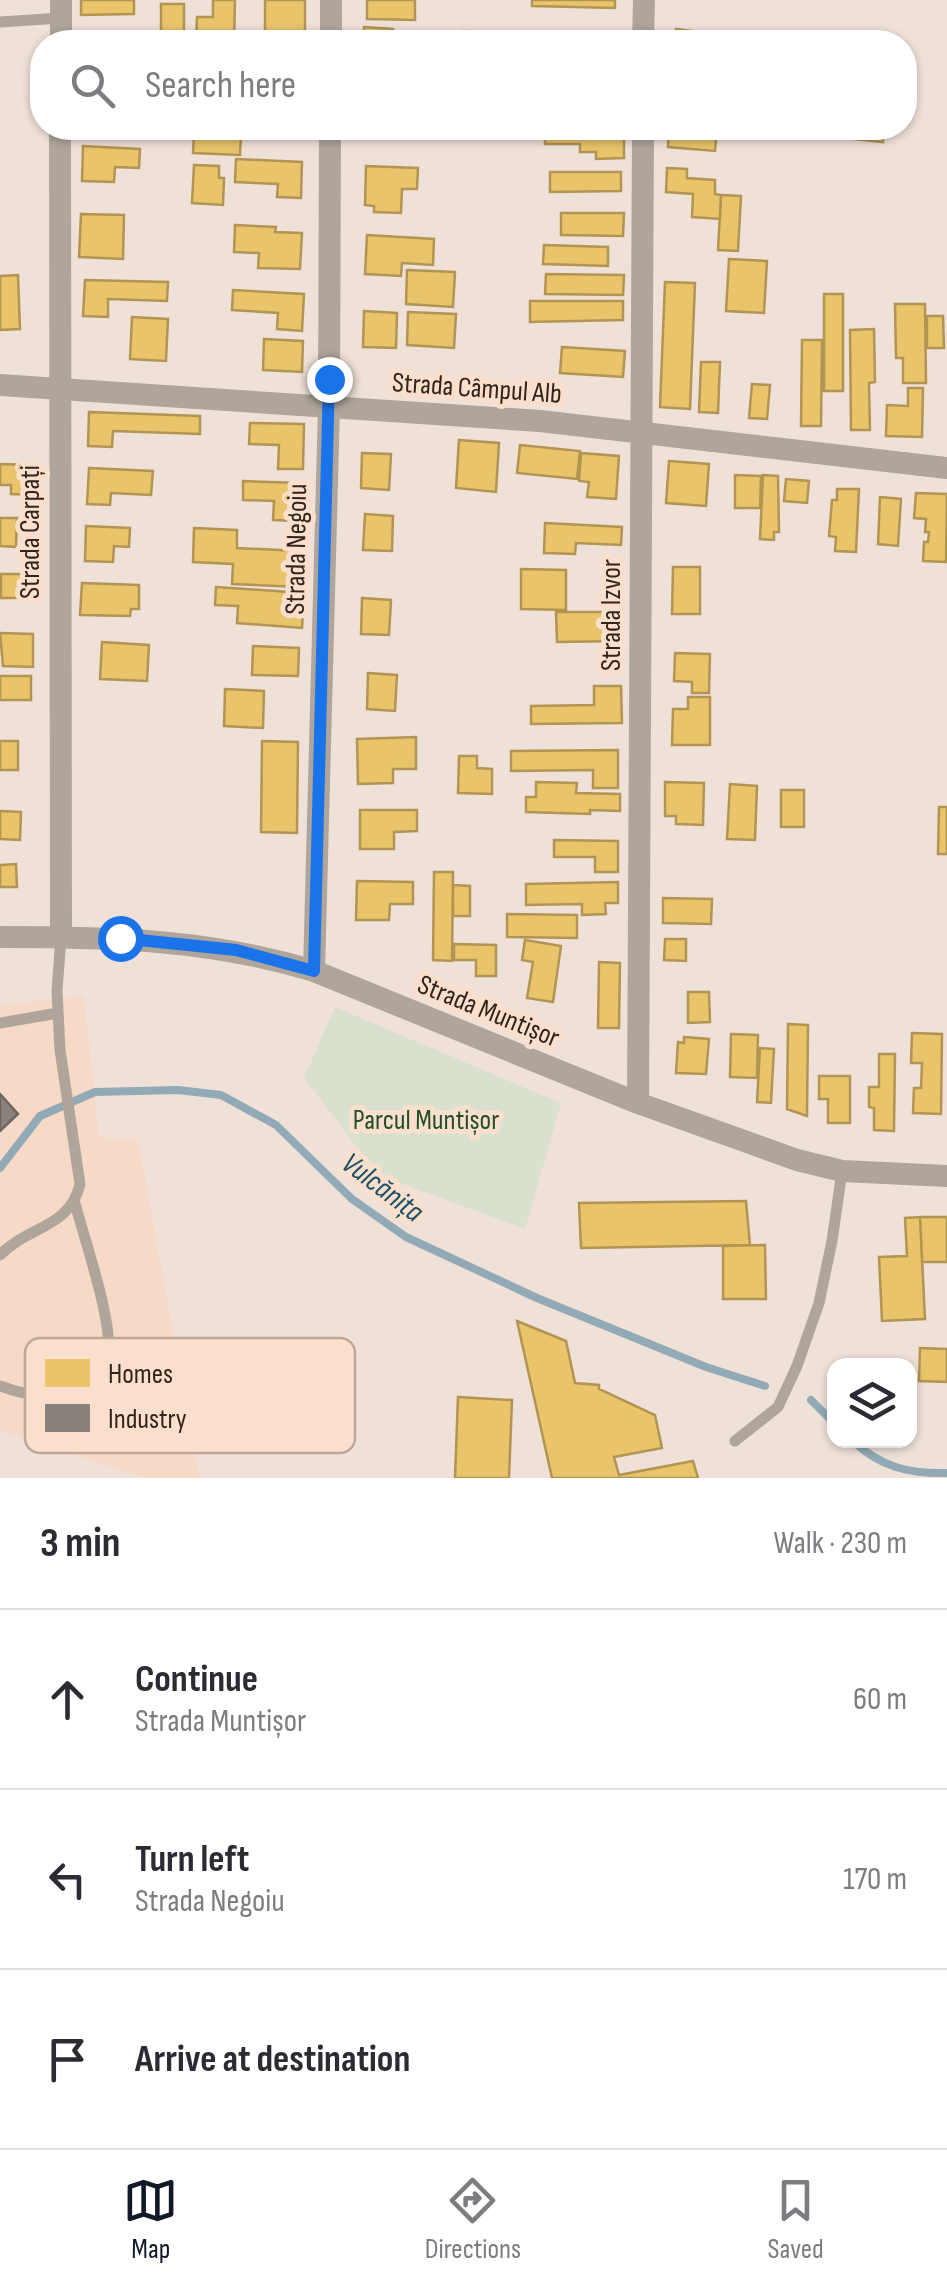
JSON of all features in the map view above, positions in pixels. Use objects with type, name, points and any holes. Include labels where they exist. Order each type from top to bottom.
[{"type":"street","points":[[331,0],[331,30]]},
{"type":"street","points":[[644,0],[644,30]]},
{"type":"street","name":"Strada Carpați","points":[[60,140],[61,937]]},
{"type":"street","name":"Strada Negoiu","points":[[314,971],[329,406],[330,140]]},
{"type":"street","name":"Strada Izvor","points":[[638,1103],[643,140]]},
{"type":"street","name":"Strada Câmpul Alb","points":[[0,385],[540,421],[947,468]]},
{"type":"street","name":"Strada Muntișor","points":[[0,937],[191,943],[236,950],[314,971],[638,1103],[797,1160],[842,1172],[947,1176]]},
{"type":"lane","points":[[0,22],[61,9]]},
{"type":"lane","points":[[61,937],[58,1013],[80,1184],[75,1203],[108,1338]]},
{"type":"lane","points":[[0,1022],[58,1013]]},
{"type":"lane","points":[[735,1441],[778,1407],[797,1366],[819,1302],[842,1172]]},
{"type":"lane","points":[[0,1255],[53,1222],[75,1203]]},
{"type":"lane","points":[[0,1386],[25,1394]]},
{"type":"shaded area","points":[[84,996],[99,1137],[138,1140],[174,1338],[25,1338],[25,1439],[0,1431],[0,1005]]},
{"type":"shaded area","points":[[68,1453],[195,1453],[200,1478],[146,1478]]},
{"type":"green space","name":"Parcul Muntișor","points":[[335,1007],[561,1103],[525,1229],[387,1178],[356,1146],[304,1078]]},
{"type":"building: Homes","points":[[81,0],[134,0],[134,14],[81,15]]},
{"type":"building: Homes","points":[[213,0],[235,0],[234,30],[196,30],[197,17],[213,17]]},
{"type":"building: Homes","points":[[265,0],[305,0],[305,30],[265,30]]},
{"type":"building: Homes","points":[[367,0],[415,0],[415,20],[367,19]]},
{"type":"building: Homes","points":[[532,0],[615,0],[615,8],[532,6]]},
{"type":"building: Homes","points":[[161,4],[184,4],[184,30],[161,30]]},
{"type":"building: Homes","points":[[194,140],[241,140],[240,155],[193,153]]},
{"type":"building: Homes","points":[[545,140],[624,140],[624,158],[596,159],[596,152],[580,152],[580,144],[545,144]]},
{"type":"building: Homes","points":[[668,140],[716,140],[715,151],[668,147]]},
{"type":"building: Homes","points":[[83,146],[140,149],[139,168],[115,167],[114,182],[82,181]]},
{"type":"building: Homes","points":[[236,159],[302,162],[301,198],[277,197],[278,184],[235,182]]},
{"type":"building: Homes","points":[[194,165],[219,166],[219,178],[224,178],[223,205],[192,203]]},
{"type":"building: Homes","points":[[366,166],[418,168],[417,189],[402,189],[401,213],[374,212],[374,206],[365,205]]},
{"type":"building: Homes","points":[[667,168],[687,169],[687,178],[715,180],[715,194],[721,195],[720,219],[692,217],[693,194],[666,192]]},
{"type":"building: Homes","points":[[550,172],[621,172],[621,191],[550,192]]},
{"type":"building: Homes","points":[[721,195],[741,196],[738,251],[718,250]]},
{"type":"building: Homes","points":[[561,213],[624,213],[623,236],[561,235]]},
{"type":"building: Homes","points":[[81,214],[124,215],[123,259],[79,257]]},
{"type":"building: Homes","points":[[235,225],[302,233],[300,269],[258,268],[259,253],[234,252]]},
{"type":"building: Homes","points":[[367,235],[434,239],[433,265],[402,263],[401,276],[365,274]]},
{"type":"building: Homes","points":[[544,245],[608,247],[608,266],[543,264]]},
{"type":"building: Homes","points":[[729,259],[767,261],[764,313],[726,311]]},
{"type":"building: Homes","points":[[407,270],[455,272],[453,307],[406,304]]},
{"type":"building: Homes","points":[[546,274],[624,275],[623,295],[545,294]]},
{"type":"building: Homes","points":[[18,275],[20,329],[0,330],[0,276]]},
{"type":"building: Homes","points":[[85,280],[168,282],[167,301],[108,299],[108,317],[83,316]]},
{"type":"building: Homes","points":[[665,282],[695,283],[690,409],[660,407]]},
{"type":"building: Homes","points":[[233,290],[304,294],[302,331],[277,329],[278,313],[232,310]]},
{"type":"building: Homes","points":[[824,294],[843,294],[843,391],[824,391]]},
{"type":"building: Homes","points":[[530,301],[623,301],[623,320],[530,322]]},
{"type":"building: Homes","points":[[895,304],[925,304],[926,383],[903,383],[903,358],[896,358]]},
{"type":"building: Homes","points":[[364,311],[397,313],[396,348],[363,347]]},
{"type":"building: Homes","points":[[408,312],[456,314],[454,348],[407,345]]},
{"type":"building: Homes","points":[[927,316],[943,316],[944,348],[927,348]]},
{"type":"building: Homes","points":[[132,317],[168,319],[166,361],[130,359]]},
{"type":"building: Homes","points":[[874,329],[875,382],[869,383],[870,430],[851,430],[850,330]]},
{"type":"building: Homes","points":[[264,339],[303,341],[302,372],[263,370]]},
{"type":"building: Homes","points":[[802,340],[822,340],[821,426],[801,426]]},
{"type":"building: Homes","points":[[562,347],[625,351],[623,377],[560,373]]},
{"type":"building: Homes","points":[[701,362],[720,362],[718,413],[699,412]]},
{"type":"building: Homes","points":[[752,384],[770,385],[767,419],[749,418]]},
{"type":"building: Homes","points":[[908,388],[923,388],[922,437],[886,436],[887,405],[908,406]]},
{"type":"building: Homes","points":[[89,412],[200,416],[200,434],[113,431],[112,447],[88,446]]},
{"type":"building: Homes","points":[[250,423],[304,424],[303,469],[278,469],[279,445],[249,444]]},
{"type":"building: Homes","points":[[459,440],[499,443],[496,492],[456,488]]},
{"type":"building: Homes","points":[[520,445],[580,451],[577,479],[517,473]]},
{"type":"building: Homes","points":[[362,453],[391,454],[389,490],[361,488]]},
{"type":"building: Homes","points":[[581,453],[619,456],[616,499],[587,497],[589,482],[579,481]]},
{"type":"building: Homes","points":[[669,461],[709,464],[706,506],[666,503]]},
{"type":"building: Homes","points":[[0,464],[34,465],[33,495],[11,494],[11,485],[0,485]]},
{"type":"building: Homes","points":[[89,468],[153,471],[151,495],[111,493],[110,505],[87,504]]},
{"type":"building: Homes","points":[[735,475],[761,476],[760,508],[735,508]]},
{"type":"building: Homes","points":[[763,475],[778,476],[779,532],[774,532],[774,540],[760,539]]},
{"type":"building: Homes","points":[[786,479],[809,481],[807,503],[784,501]]},
{"type":"building: Homes","points":[[243,481],[300,483],[299,521],[273,520],[274,501],[243,500]]},
{"type":"building: Homes","points":[[837,489],[859,489],[856,552],[835,551],[836,537],[829,536],[832,500],[837,500]]},
{"type":"building: Homes","points":[[916,493],[947,494],[946,562],[923,561],[929,532],[925,532],[926,519],[914,518]]},
{"type":"building: Homes","points":[[880,497],[901,499],[898,546],[878,544]]},
{"type":"building: Homes","points":[[365,514],[393,516],[392,551],[363,550]]},
{"type":"building: Homes","points":[[0,518],[17,518],[16,547],[0,546]]},
{"type":"building: Homes","points":[[545,523],[622,527],[621,545],[576,543],[575,554],[544,553]]},
{"type":"building: Homes","points":[[86,526],[130,528],[129,547],[114,546],[113,562],[85,561]]},
{"type":"building: Homes","points":[[194,528],[237,530],[237,548],[300,551],[299,587],[232,584],[233,564],[193,562]]},
{"type":"building: Homes","points":[[673,567],[700,567],[700,614],[672,614]]},
{"type":"building: Homes","points":[[521,569],[566,570],[566,610],[521,609]]},
{"type":"building: Homes","points":[[1,574],[36,574],[36,598],[1,598]]},
{"type":"building: Homes","points":[[82,583],[139,585],[139,609],[131,609],[130,616],[80,615]]},
{"type":"building: Homes","points":[[216,587],[304,593],[302,628],[237,623],[238,606],[215,605]]},
{"type":"building: Homes","points":[[362,598],[391,600],[389,635],[361,634]]},
{"type":"building: Homes","points":[[556,612],[622,612],[622,641],[557,642]]},
{"type":"building: Homes","points":[[0,633],[33,634],[33,667],[3,666]]},
{"type":"building: Homes","points":[[102,642],[149,645],[147,681],[100,679]]},
{"type":"building: Homes","points":[[253,646],[299,648],[298,676],[252,675]]},
{"type":"building: Homes","points":[[675,653],[710,654],[709,693],[692,693],[692,682],[674,681]]},
{"type":"building: Homes","points":[[368,673],[397,675],[395,711],[367,709]]},
{"type":"building: Homes","points":[[0,676],[31,676],[31,700],[0,700]]},
{"type":"building: Homes","points":[[594,686],[621,686],[622,723],[531,724],[531,706],[594,705]]},
{"type":"building: Homes","points":[[225,689],[264,691],[263,728],[224,726]]},
{"type":"building: Homes","points":[[688,697],[710,697],[710,745],[672,745],[673,709],[688,709]]},
{"type":"building: Homes","points":[[416,737],[416,769],[393,769],[393,783],[358,784],[357,739]]},
{"type":"building: Homes","points":[[0,741],[18,741],[18,770],[0,770]]},
{"type":"building: Homes","points":[[262,741],[298,742],[297,833],[261,832]]},
{"type":"building: Homes","points":[[618,750],[618,788],[593,788],[593,770],[511,771],[511,751]]},
{"type":"building: Homes","points":[[459,756],[477,756],[477,768],[492,769],[492,794],[458,793]]},
{"type":"building: Homes","points":[[536,782],[577,783],[576,793],[620,794],[620,811],[526,812],[526,797],[536,797]]},
{"type":"building: Homes","points":[[665,782],[704,783],[703,825],[676,824],[676,816],[665,816]]},
{"type":"building: Homes","points":[[730,784],[757,786],[755,840],[727,839]]},
{"type":"building: Homes","points":[[781,790],[804,790],[804,827],[781,827]]},
{"type":"building: Homes","points":[[939,807],[947,807],[947,854],[938,854]]},
{"type":"building: Homes","points":[[360,810],[417,810],[417,831],[394,832],[394,849],[360,849]]},
{"type":"building: Homes","points":[[0,811],[21,812],[20,840],[0,839]]},
{"type":"building: Homes","points":[[554,840],[618,841],[618,872],[595,872],[595,857],[554,857]]},
{"type":"building: Homes","points":[[16,864],[17,887],[0,887],[0,865]]},
{"type":"building: Homes","points":[[434,872],[453,872],[452,961],[433,960]]},
{"type":"building: Homes","points":[[357,881],[413,882],[413,904],[390,904],[389,920],[356,920]]},
{"type":"building: Homes","points":[[618,882],[618,903],[605,903],[606,914],[582,915],[582,904],[526,905],[526,884]]},
{"type":"building: Homes","points":[[453,885],[470,886],[470,916],[453,916]]},
{"type":"building: Homes","points":[[663,898],[712,899],[711,924],[663,923]]},
{"type":"building: Homes","points":[[507,914],[577,915],[577,938],[507,937]]},
{"type":"building: Homes","points":[[665,939],[686,939],[686,961],[664,960]]},
{"type":"building: Homes","points":[[525,940],[561,946],[553,1002],[527,998],[533,962],[522,960]]},
{"type":"building: Homes","points":[[454,944],[496,945],[496,976],[476,976],[476,960],[454,960]]},
{"type":"building: Homes","points":[[599,962],[620,963],[619,1028],[598,1028]]},
{"type":"building: Homes","points":[[688,992],[709,992],[710,1022],[688,1023]]},
{"type":"building: Homes","points":[[788,1024],[808,1025],[807,1116],[787,1109]]},
{"type":"building: Homes","points":[[912,1033],[942,1034],[941,1114],[913,1113],[914,1088],[921,1088],[922,1063],[911,1063]]},
{"type":"building: Homes","points":[[731,1034],[758,1035],[757,1078],[730,1077]]},
{"type":"building: Homes","points":[[684,1037],[709,1039],[706,1074],[676,1073],[678,1042],[684,1043]]},
{"type":"building: Homes","points":[[760,1048],[774,1049],[771,1103],[757,1102]]},
{"type":"building: Homes","points":[[879,1054],[895,1054],[894,1131],[874,1130],[874,1108],[869,1107],[869,1087],[879,1087]]},
{"type":"building: Homes","points":[[819,1076],[850,1076],[850,1123],[828,1123],[828,1099],[819,1099]]},
{"type":"building: Homes","points":[[746,1201],[750,1245],[581,1248],[579,1203]]},
{"type":"building: Homes","points":[[920,1217],[925,1319],[882,1321],[879,1257],[907,1256],[905,1218]]},
{"type":"building: Homes","points":[[920,1217],[947,1217],[947,1262],[922,1262]]},
{"type":"building: Homes","points":[[765,1245],[766,1299],[723,1299],[723,1246]]},
{"type":"building: Homes","points":[[517,1321],[566,1341],[575,1383],[599,1385],[599,1389],[655,1415],[662,1448],[614,1457],[619,1475],[693,1461],[698,1478],[552,1478]]},
{"type":"building: Homes","points":[[920,1348],[947,1349],[947,1382],[919,1381]]},
{"type":"building: Homes","points":[[458,1397],[512,1400],[509,1478],[455,1478]]},
{"type":"building: Industry","points":[[0,1094],[18,1114],[0,1131]]},
{"type":"waterway","name":"Vulcănița","points":[[0,1168],[40,1116],[95,1092],[178,1090],[221,1095],[276,1125],[352,1199],[406,1237],[537,1298],[706,1367],[765,1386]]},
{"type":"waterway","name":"Vulcănița","points":[[811,1400],[827,1416]]},
{"type":"waterway","name":"Vulcănița","points":[[862,1448],[896,1467],[947,1473]]},
{"type":"route","points":[[120,938],[236,950],[314,971],[329,379]]}]
